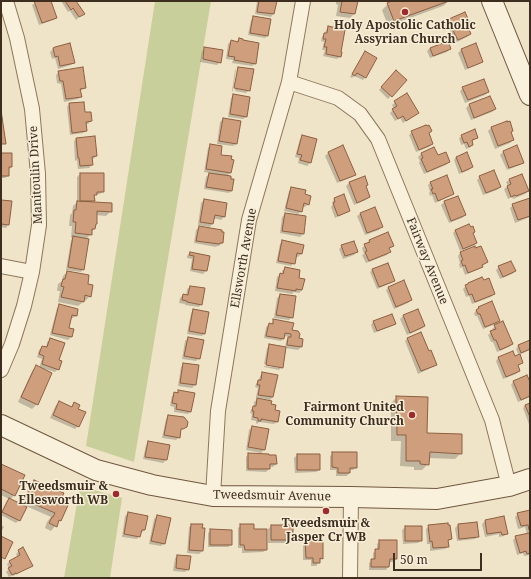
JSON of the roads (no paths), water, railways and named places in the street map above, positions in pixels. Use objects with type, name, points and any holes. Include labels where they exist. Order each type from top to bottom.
[{"type":"street","name":"Manitoulin Drive","points":[[1,370],[12,344],[24,306],[32,272],[39,225],[38,174],[32,109],[17,38],[6,1]]},
{"type":"street","name":"Ellsworth Avenue","points":[[213,496],[218,411],[248,220],[289,82],[303,1]]},
{"type":"street","points":[[492,1],[530,95]]},
{"type":"street","name":"Fairway Avenue","points":[[289,82],[338,98],[360,114],[378,139],[492,420],[509,486]]},
{"type":"street","points":[[1,266],[32,272]]},
{"type":"street","name":"Tweedsmuir Avenue","points":[[1,425],[96,470],[152,485],[213,496],[437,499],[509,486],[530,478]]},
{"type":"street","points":[[350,578],[351,497]]},
{"type":"place","name":"Holy Apostolic Catholic Assyrian Church","points":[[405,12]]},
{"type":"place","name":"Fairmont United Community Church","points":[[412,415]]},
{"type":"place","name":"Tweedsmuir & Ellesworth WB","points":[[116,494]]},
{"type":"place","name":"Tweedsmuir & Jasper Cr WB","points":[[326,511]]}]
